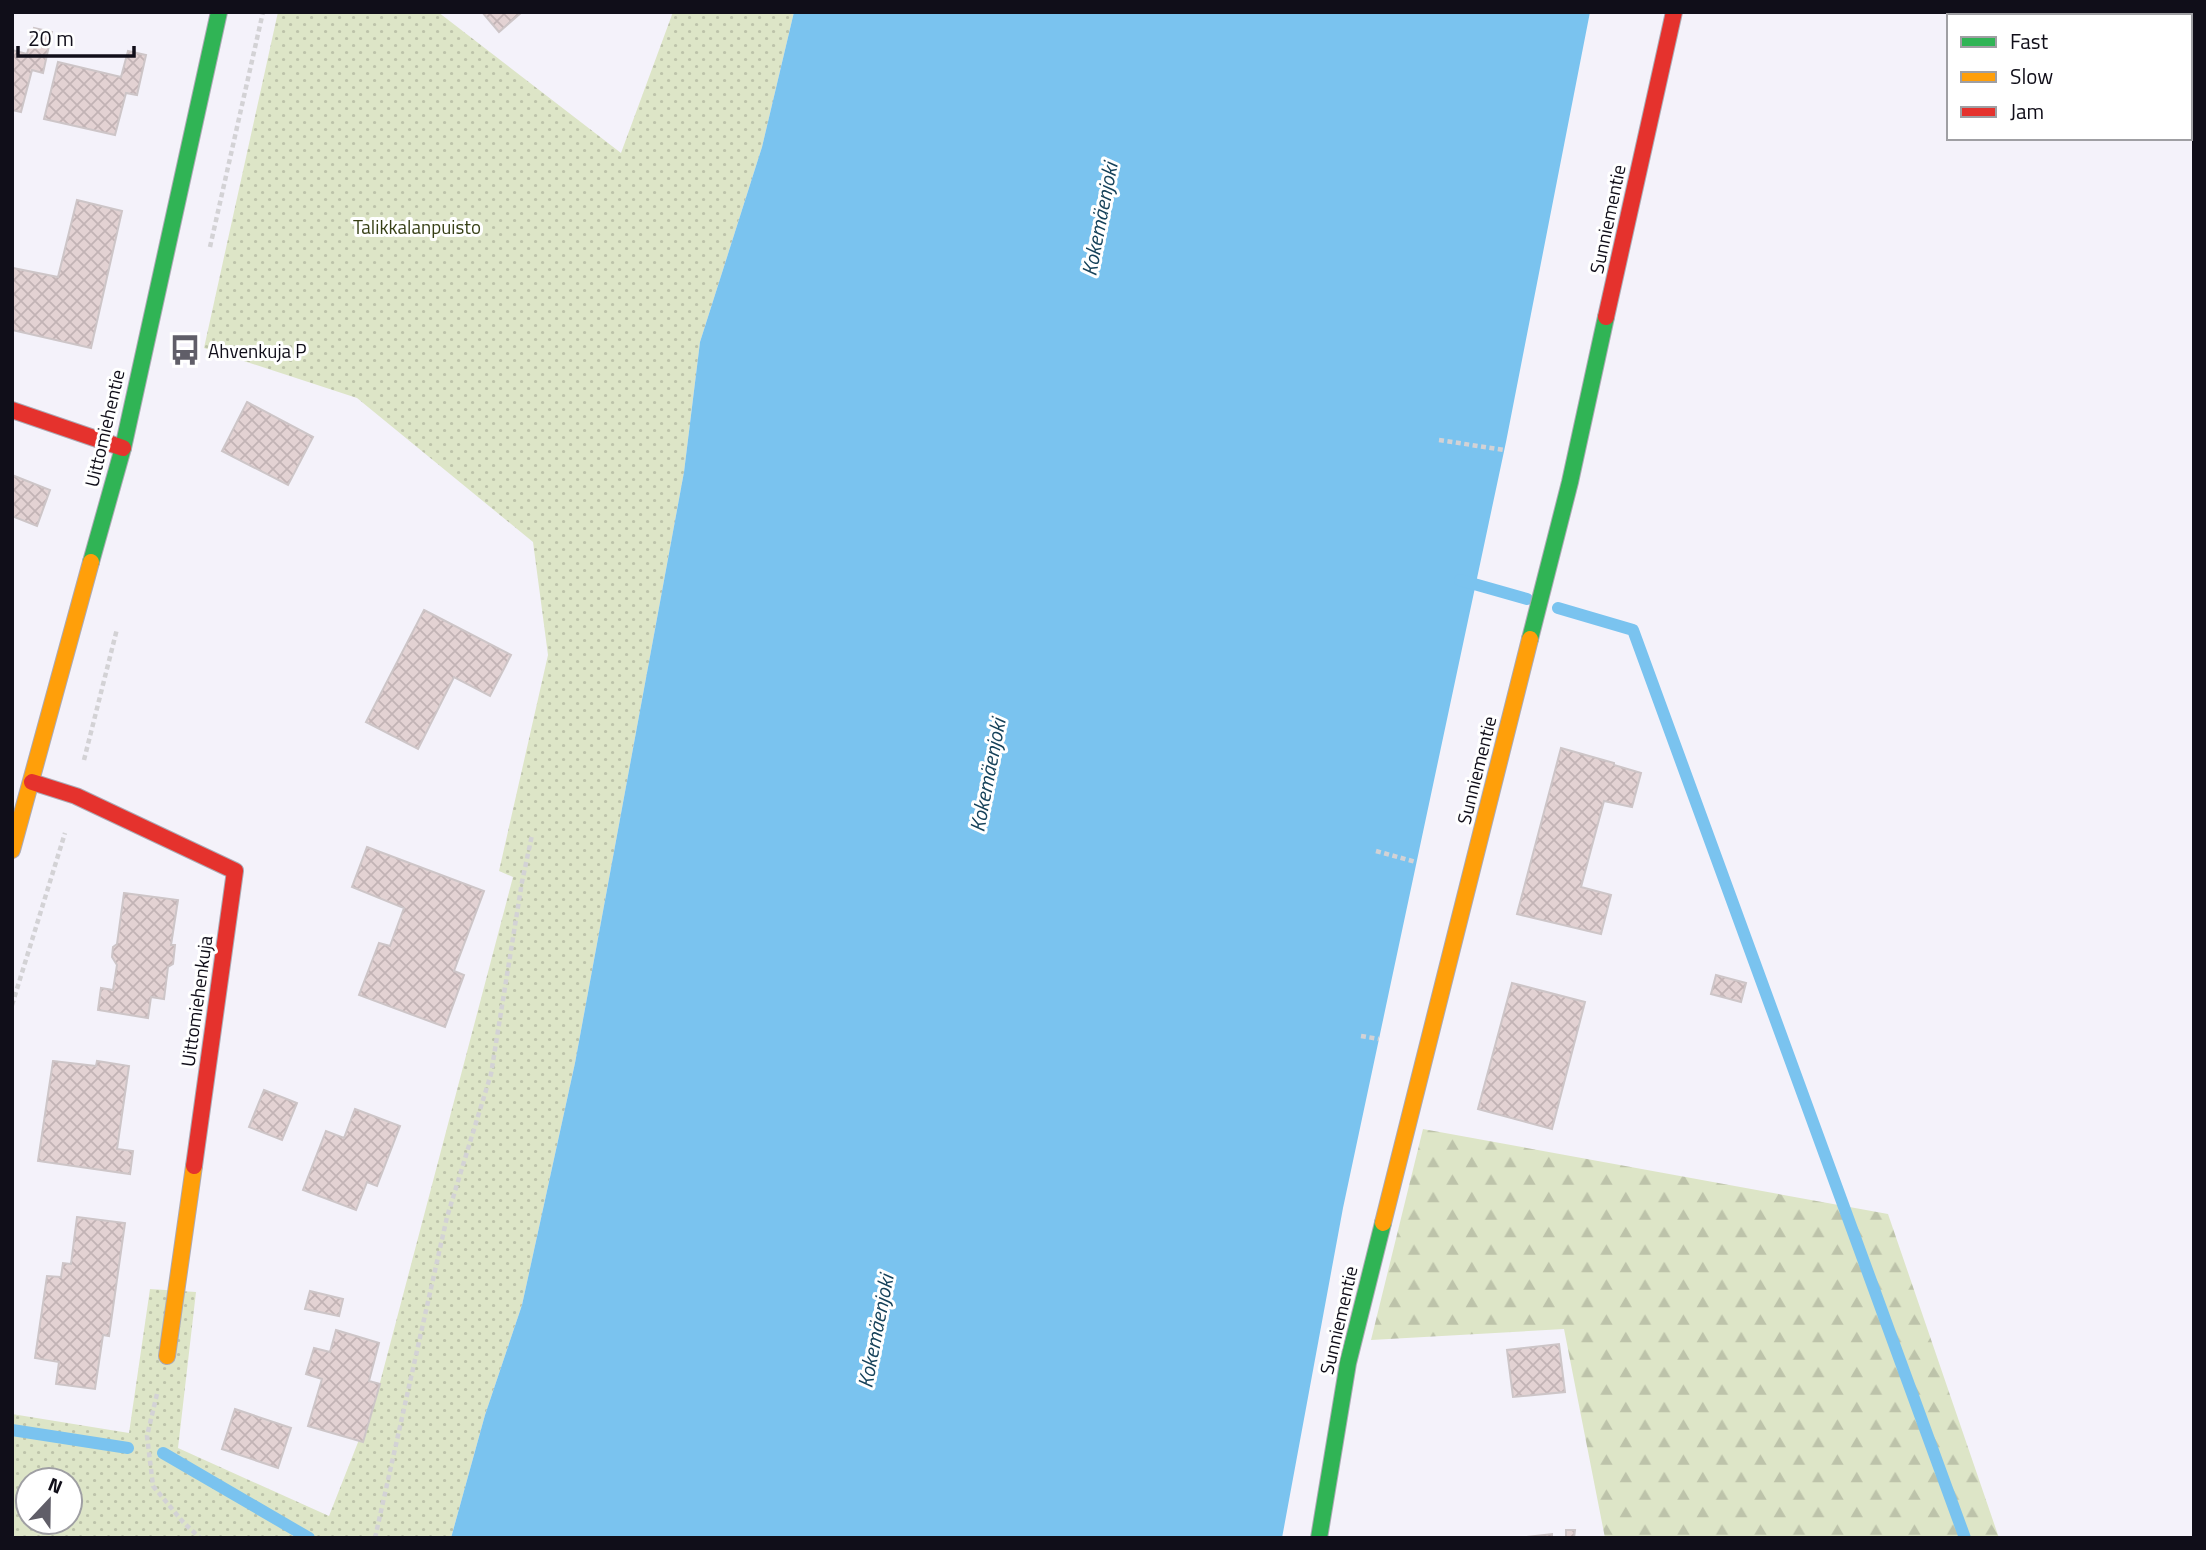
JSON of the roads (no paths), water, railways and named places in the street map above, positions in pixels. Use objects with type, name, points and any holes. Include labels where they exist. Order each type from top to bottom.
[{"type":"street","name":"Uittomiehentie","points":[[12,850],[123,449],[219,12]]},
{"type":"street","name":"Sunniementie","points":[[1320,1538],[1348,1363],[1570,482],[1674,12]]},
{"type":"street","points":[[12,410],[123,449]]},
{"type":"street","name":"Uittomiehenkuja","points":[[32,782],[76,796],[235,871],[167,1356]]},
{"type":"water","name":"Kokemäenjoki","points":[[794,12],[1590,12],[1506,442],[1343,1208],[1282,1538],[451,1538],[485,1415],[522,1305],[575,1063],[684,472],[700,342],[762,147]]},
{"type":"waterway","points":[[1460,580],[1527,599]]},
{"type":"waterway","points":[[1558,608],[1633,630],[1965,1538]]},
{"type":"waterway","points":[[12,1430],[128,1448]]},
{"type":"waterway","points":[[163,1453],[309,1538]]},
{"type":"place","name":"Ahvenkuja P","points":[[185,350]]},
{"type":"park label","name":"Talikkalanpuisto","points":[[417,226]]}]
